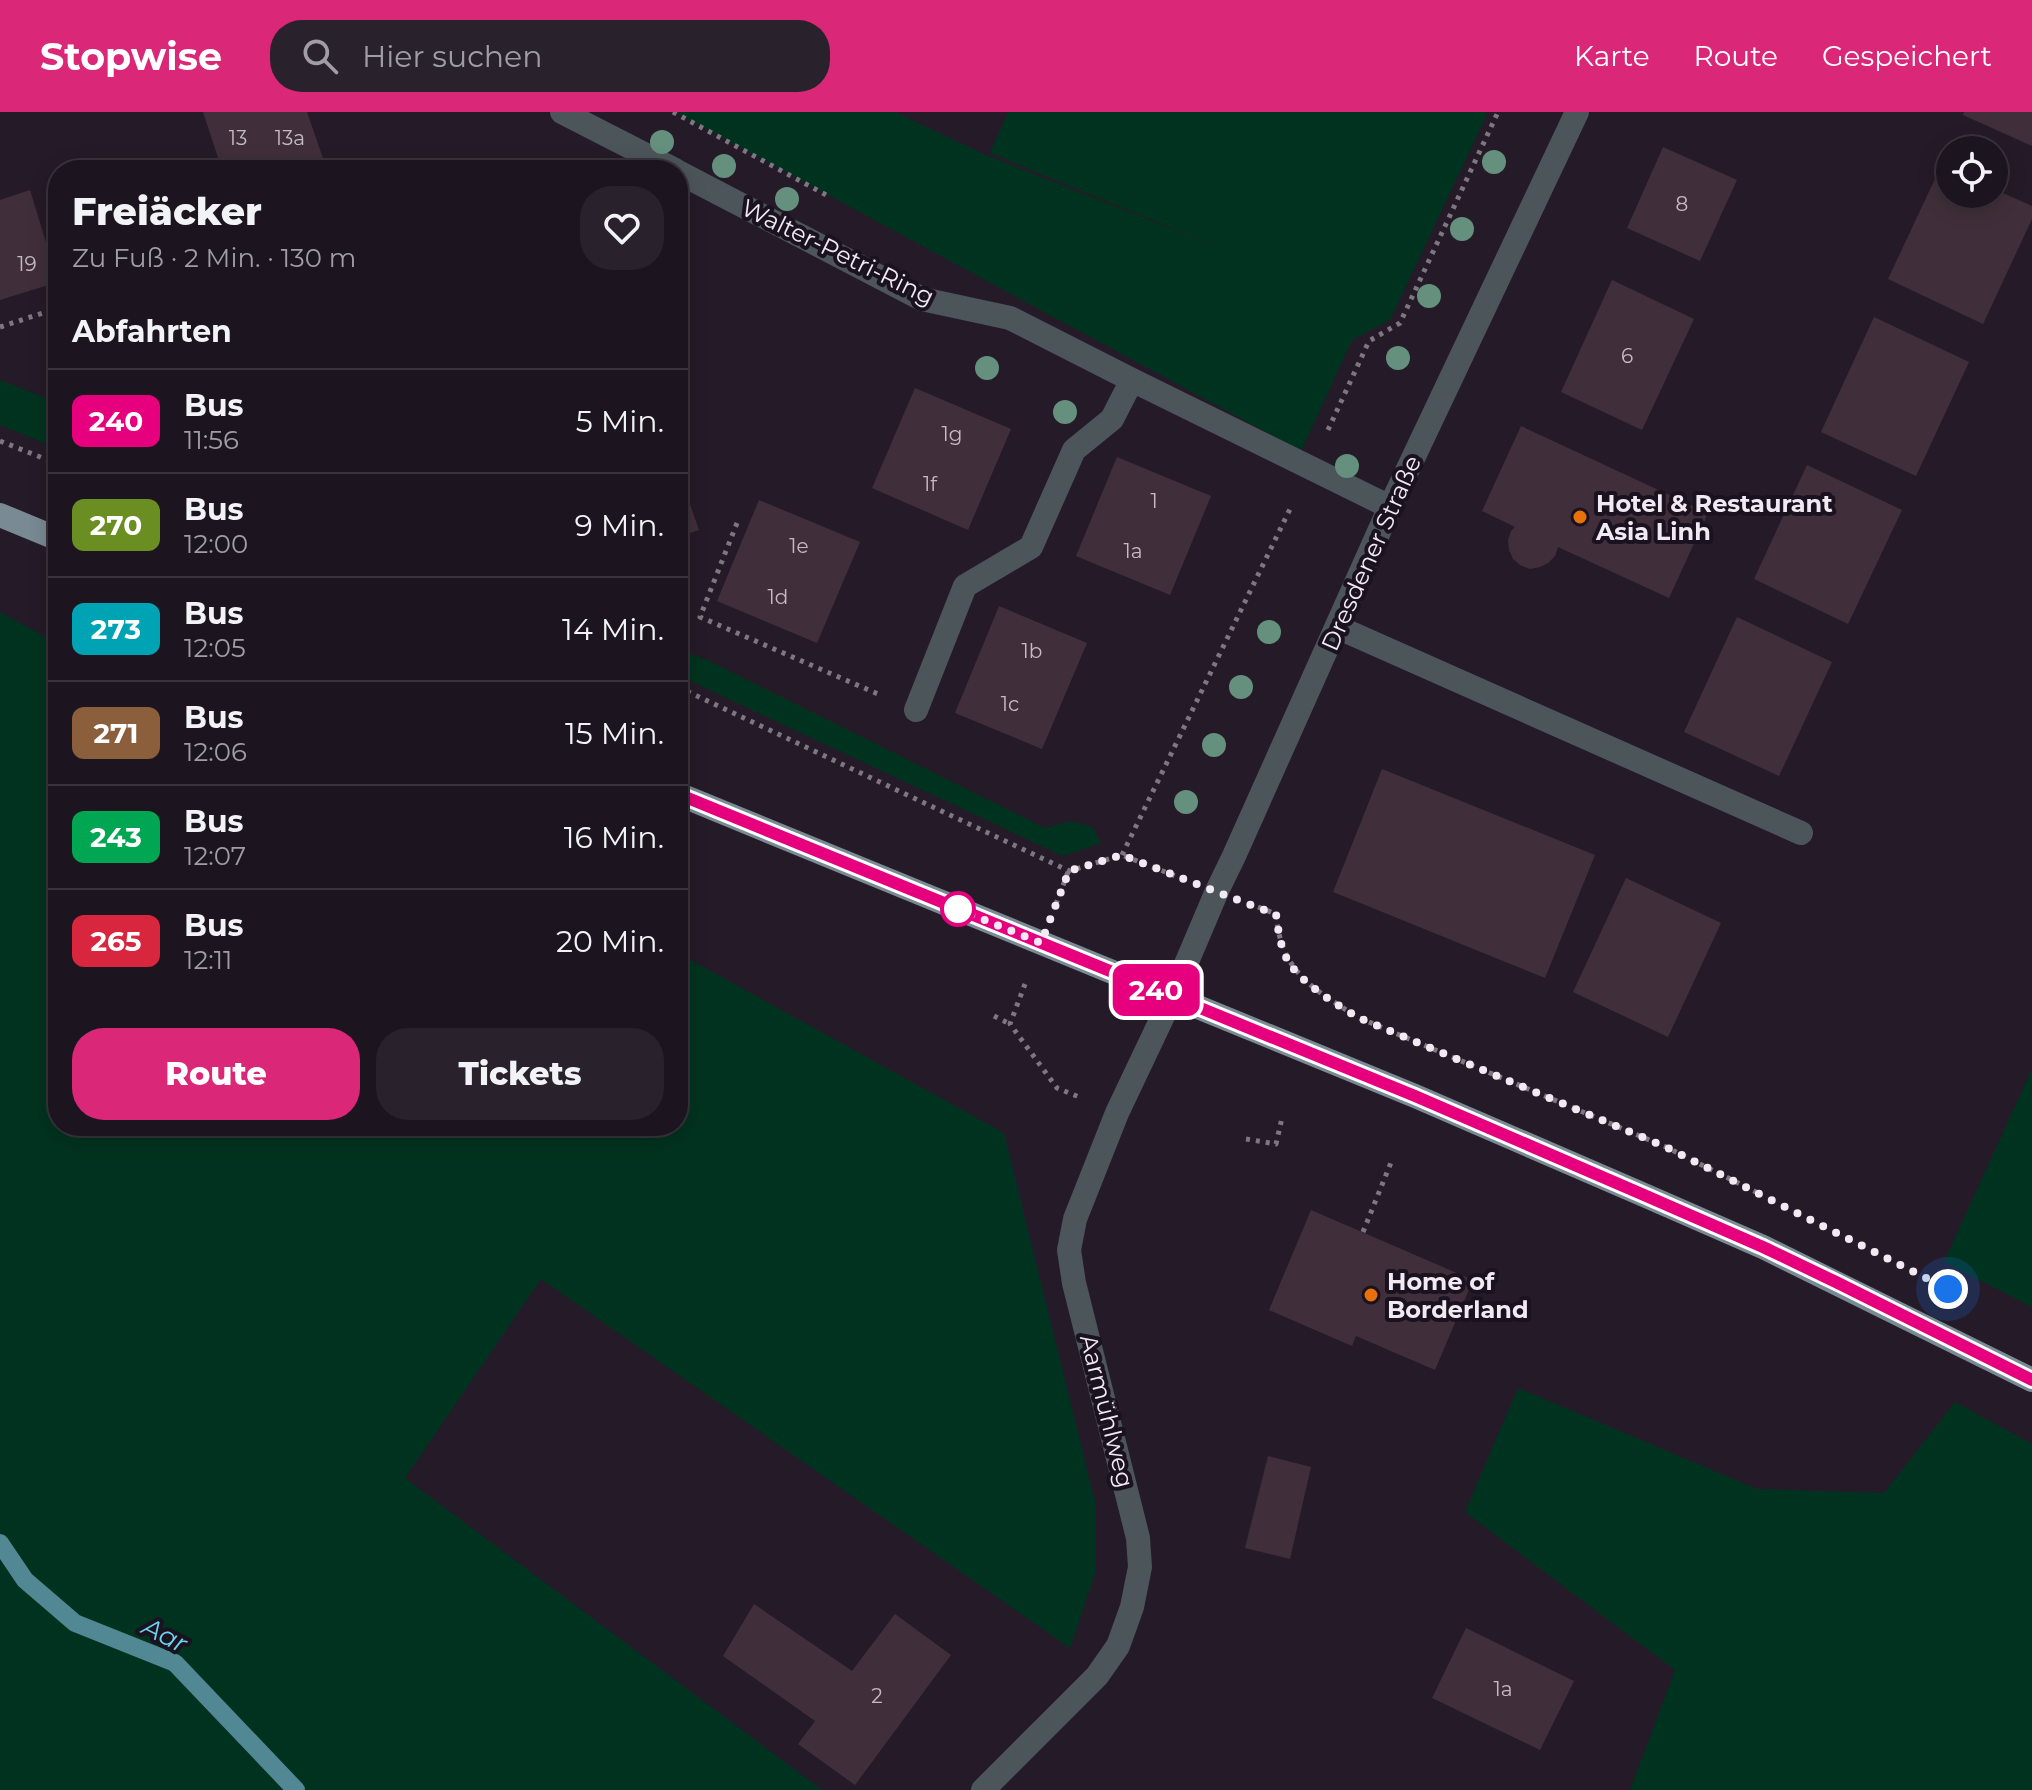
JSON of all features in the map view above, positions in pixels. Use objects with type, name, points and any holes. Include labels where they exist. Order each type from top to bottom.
[{"type":"main road","points":[[0,515],[48,535]]},
{"type":"main road","points":[[688,798],[1415,1096],[1737,1236],[2032,1380]]},
{"type":"street","name":"Walter-Petri-Ring","points":[[562,112],[655,160]]},
{"type":"street","name":"Dresdener Straße","points":[[1172,997],[1390,507],[1577,112]]},
{"type":"street","name":"Walter-Petri-Ring","points":[[688,177],[922,299],[1010,318],[1390,507]]},
{"type":"street","points":[[916,710],[965,586],[1031,547],[1074,450],[1112,419],[1132,380]]},
{"type":"street","points":[[1337,627],[1801,833]]},
{"type":"street","name":"Aarmühlweg","points":[[983,1790],[1097,1676],[1118,1646],[1132,1607],[1140,1567],[1138,1538],[1074,1283],[1069,1250],[1075,1219],[1117,1113],[1172,997]]},
{"type":"path","points":[[0,327],[48,311]]},
{"type":"path","points":[[0,441],[48,460]]},
{"type":"path","points":[[737,523],[700,617],[916,710]]},
{"type":"path","points":[[688,692],[1069,871],[1122,855],[1276,914],[1287,960],[1314,989],[1357,1017],[1666,1147],[1765,1196]]},
{"type":"path","points":[[1010,1024],[1069,871]]},
{"type":"path","points":[[994,1016],[1010,1024],[1057,1088],[1117,1113]]},
{"type":"path","points":[[1246,1139],[1276,1144],[1282,1118]]},
{"type":"path","points":[[1363,1232],[1392,1160]]},
{"type":"green space","points":[[675,112],[895,112],[981,153],[1234,254],[990,153],[1008,112],[1487,114],[1390,320],[1352,340],[1301,451]]},
{"type":"green space","points":[[0,380],[48,399],[48,445],[0,425]]},
{"type":"green space","points":[[0,612],[48,638],[48,1136],[688,1136],[688,959],[1004,1133],[1095,1502],[1095,1573],[1070,1648],[541,1279],[405,1478],[822,1790],[0,1790]]},
{"type":"green space","points":[[688,653],[1045,828],[1071,821],[1092,827],[1101,843],[1063,856],[688,680]]},
{"type":"green space","points":[[2032,1069],[2032,1307],[1944,1262]]},
{"type":"green space","points":[[1518,1388],[1757,1489],[1884,1493],[1955,1402],[2032,1444],[2032,1790],[1630,1790],[1675,1670],[1465,1512]]},
{"type":"building","points":[[203,112],[307,112],[324,160],[219,160]]},
{"type":"building","points":[[1964,112],[2032,112],[2032,146],[1963,115]]},
{"type":"building","points":[[1663,147],[1737,180],[1700,261],[1627,228]]},
{"type":"building","points":[[1936,177],[1936,208],[2008,208],[2008,195],[2032,206],[2032,219],[1983,324],[1888,279]]},
{"type":"building","points":[[30,190],[48,249],[48,285],[0,300],[0,200]]},
{"type":"building","points":[[1612,280],[1694,319],[1642,430],[1561,392]]},
{"type":"building","points":[[1874,317],[1969,362],[1916,476],[1821,432]]},
{"type":"building","points":[[915,388],[1011,429],[968,530],[872,488]]},
{"type":"building","points":[[1521,426],[1708,513],[1669,598],[1558,547],[1555,556],[1540,567],[1530,569],[1513,559],[1508,540],[1515,527],[1482,511]]},
{"type":"building","points":[[1117,457],[1211,496],[1170,595],[1076,556]]},
{"type":"building","points":[[1807,465],[1902,510],[1848,624],[1754,579]]},
{"type":"building","points":[[688,498],[699,530],[688,534]]},
{"type":"building","points":[[759,500],[860,542],[817,643],[717,601]]},
{"type":"building","points":[[999,606],[1087,643],[1042,749],[955,713]]},
{"type":"building","points":[[1737,617],[1832,662],[1779,776],[1684,732]]},
{"type":"building","points":[[1382,769],[1595,855],[1545,978],[1333,892]]},
{"type":"building","points":[[1626,878],[1721,923],[1668,1037],[1573,992]]},
{"type":"building","name":"Home of Borderland","points":[[1311,1210],[1473,1280],[1435,1370],[1356,1336],[1352,1346],[1269,1310]]},
{"type":"building","points":[[1268,1456],[1311,1467],[1290,1559],[1245,1548]]},
{"type":"building","points":[[754,1604],[852,1671],[895,1614],[951,1655],[855,1785],[798,1744],[815,1721],[723,1656]]},
{"type":"building","points":[[1466,1628],[1574,1681],[1540,1750],[1432,1698]]},
{"type":"waterway","name":"Aar","points":[[0,1543],[25,1580],[75,1623],[175,1663],[296,1790]]},
{"type":"bus line","name":"240","points":[[688,798],[1415,1096],[1644,1195],[1763,1247],[2032,1380]]},
{"type":"place","name":"Hotel & Restaurant Asia Linh","points":[[1580,517]]},
{"type":"place","name":"Home of Borderland","points":[[1371,1295]]},
{"type":"route","points":[[958,909],[1041,943],[1069,871],[1122,855],[1276,914],[1287,960],[1314,989],[1357,1017],[1666,1147],[1948,1289]]}]
